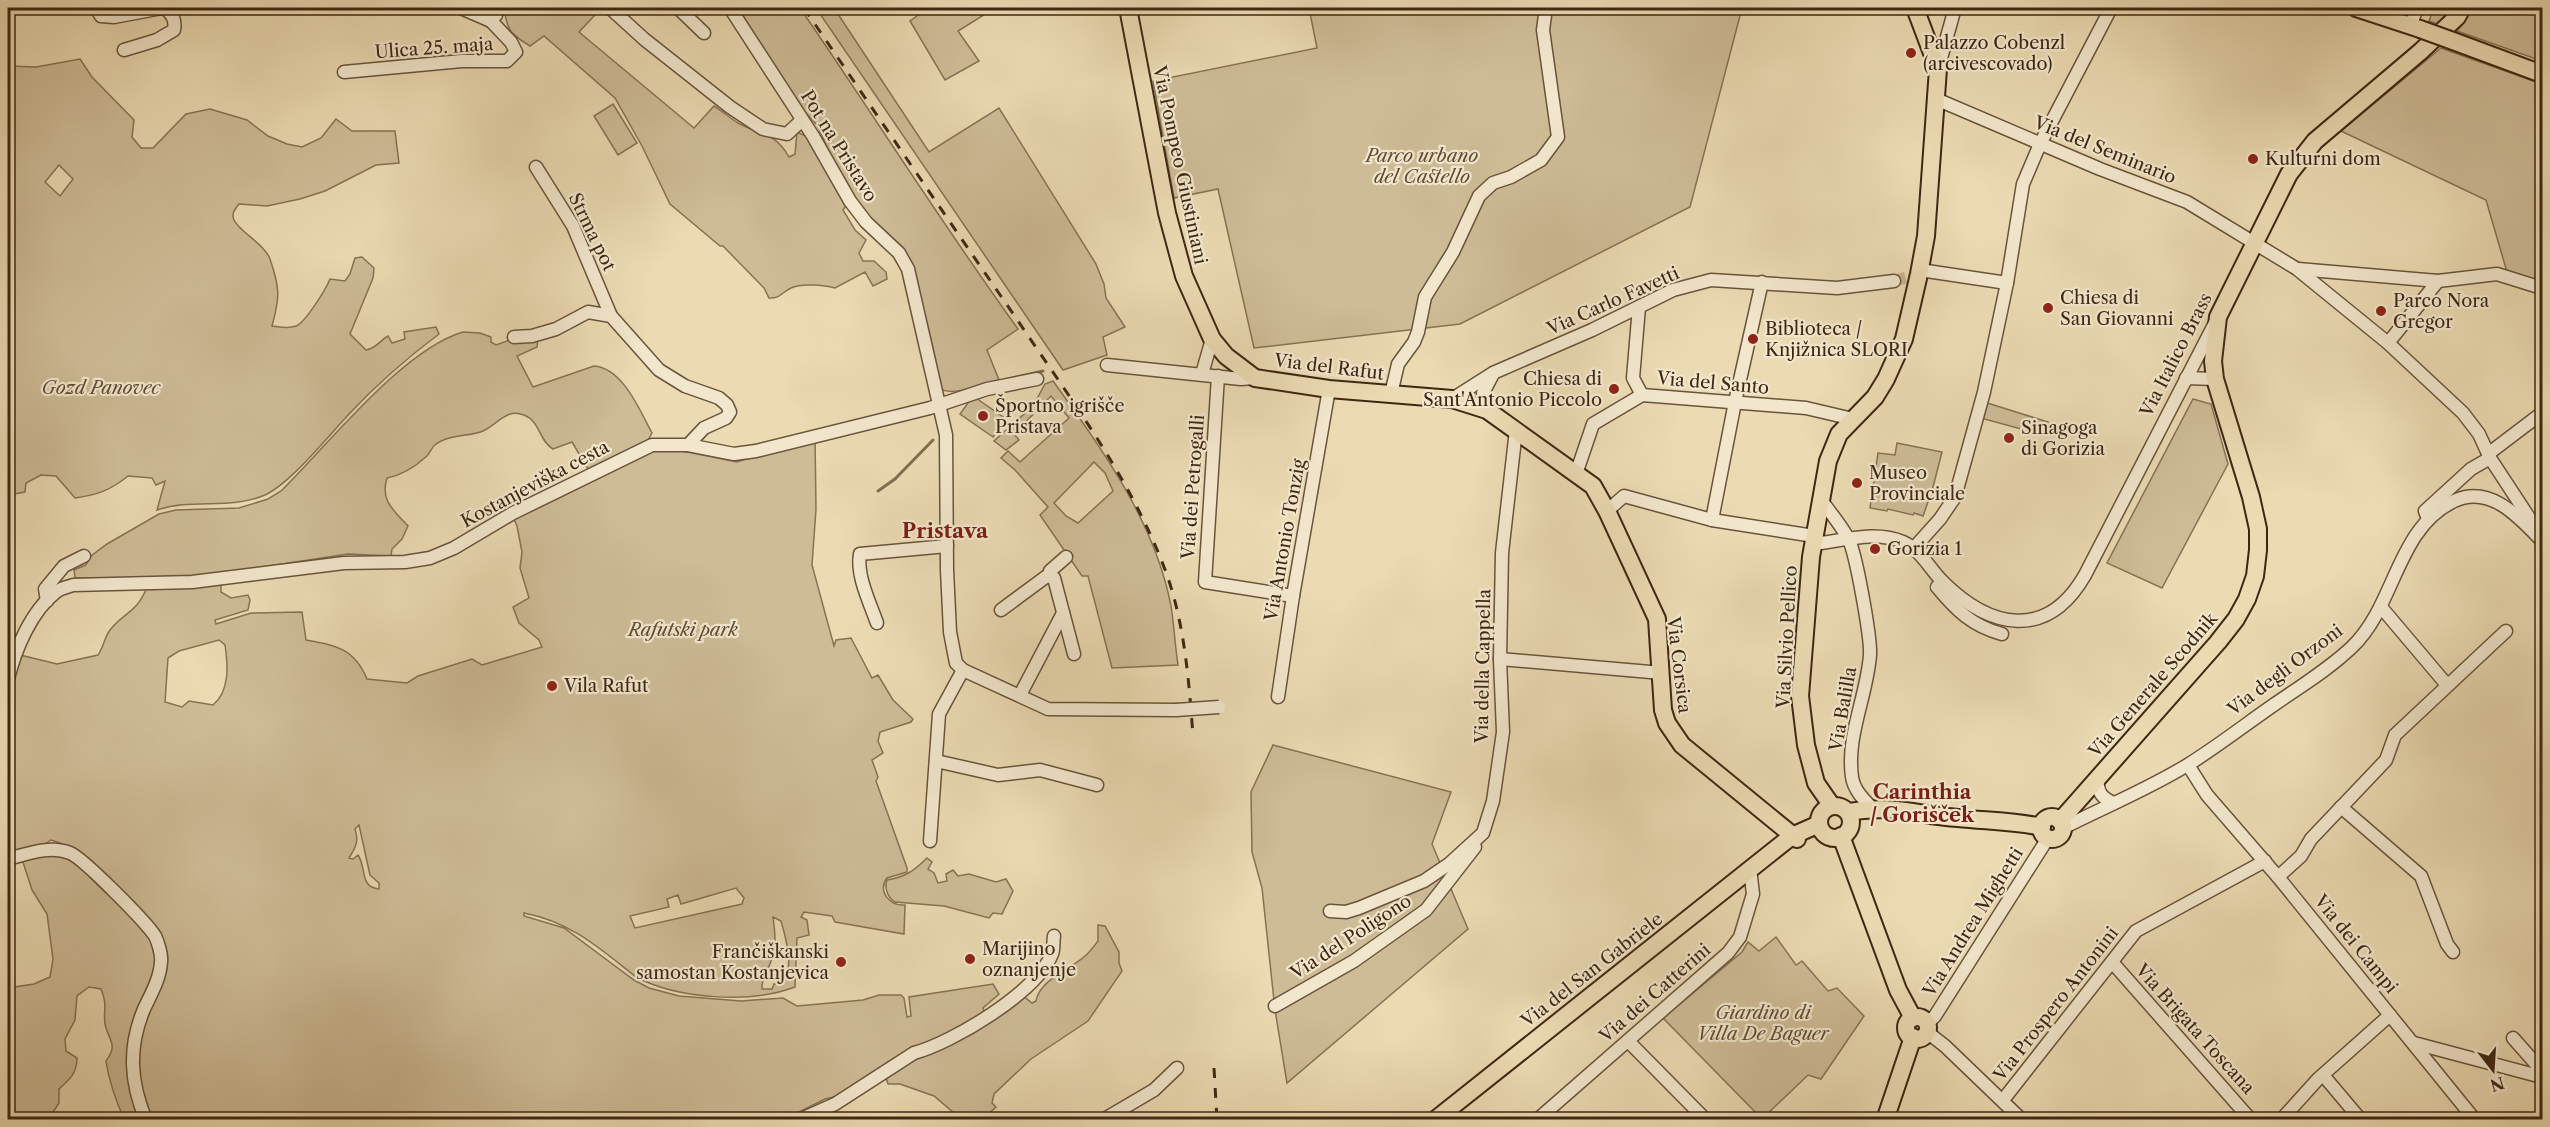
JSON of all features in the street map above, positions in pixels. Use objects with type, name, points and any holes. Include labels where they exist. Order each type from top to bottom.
[{"type":"main road","name":"Via Pompeo Giustiniani","points":[[1128,8],[1167,213],[1184,276],[1212,339],[1226,356],[1255,378]]},
{"type":"main road","points":[[1915,8],[1938,69]]},
{"type":"main road","points":[[2356,8],[2542,74]]},
{"type":"main road","name":"Via Italico Brass","points":[[2218,318],[2289,174],[2314,141],[2420,52],[2457,16],[2462,8]]},
{"type":"main road","name":"Via Silvio Pellico","points":[[1840,809],[1816,783],[1806,745],[1800,696],[1814,540],[1828,461],[1839,434],[1875,397],[1887,379],[1904,339],[1916,274],[1926,236],[1938,69]]},
{"type":"main road","name":"Via Generale Scodnik","points":[[2061,825],[2097,779],[2224,635],[2247,599],[2255,576],[2258,529],[2213,361],[2218,318]]},
{"type":"main road","name":"Via del Rafut","points":[[1255,378],[1329,389],[1452,399],[1487,410],[1593,486]]},
{"type":"main road","name":"Via Corsica","points":[[1593,486],[1608,511],[1657,620],[1663,711],[1666,723],[1678,740],[1698,759],[1794,838]]},
{"type":"main road","name":"Via degli Orzoni","points":[[1840,809],[1888,808],[1957,818],[2018,822],[2045,833],[2048,818],[2052,817],[2061,825]]},
{"type":"main road","points":[[1840,809],[1851,819],[1850,828],[1841,836],[1827,836],[1820,827],[1823,810],[1840,809]]},
{"type":"main road","name":"Via del San Gabriele","points":[[1435,1119],[1750,869],[1794,838],[1820,827]]},
{"type":"main road","points":[[1841,836],[1898,990],[1920,1028],[1885,1119]]},
{"type":"street","points":[[96,8],[101,16],[114,17],[163,8],[172,15],[175,23],[174,30],[157,40],[124,50]]},
{"type":"street","name":"Ulica 25. maja","points":[[344,72],[462,61],[507,61],[516,52],[511,42],[491,21],[461,8]]},
{"type":"street","name":"Ulica 25. maja","points":[[491,21],[498,8]]},
{"type":"street","points":[[610,8],[644,39],[730,107],[763,129],[787,134],[802,120]]},
{"type":"street","points":[[678,8],[704,33]]},
{"type":"street","name":"Pot na Pristavo","points":[[730,8],[802,120],[850,201],[866,222],[898,253],[908,269],[947,453],[950,632],[956,663],[963,670]]},
{"type":"street","points":[[1391,394],[1398,364],[1414,342],[1418,332],[1425,297],[1453,252],[1479,195],[1493,183],[1511,177],[1541,160],[1558,137],[1543,30],[1546,8]]},
{"type":"street","points":[[1938,69],[1955,8]]},
{"type":"street","points":[[1608,511],[1624,496],[1712,520],[1814,540],[1849,539],[1873,535],[1902,541],[1914,548],[1940,519],[1955,497],[1981,401],[2007,283],[2023,184],[2040,144],[2111,8]]},
{"type":"street","points":[[2415,28],[2417,8]]},
{"type":"street","name":"Via del Seminario","points":[[1936,99],[2100,170],[2187,202],[2230,226],[2255,245],[2297,269],[2388,344],[2463,413],[2479,434],[2489,456],[2530,519],[2528,526]]},
{"type":"street","name":"Strma pot","points":[[536,167],[573,226],[610,316],[659,370],[685,386],[718,398],[727,405],[730,412],[726,418],[704,428],[688,445]]},
{"type":"street","points":[[2297,269],[2438,281],[2497,274],[2542,288]]},
{"type":"street","points":[[1916,274],[2007,283]]},
{"type":"street","name":"Via Carlo Favetti","points":[[1452,399],[1493,373],[1592,330],[1673,290],[1711,280],[1837,288],[1894,281]]},
{"type":"street","points":[[2388,344],[2438,281]]},
{"type":"street","points":[[1712,520],[1762,282]]},
{"type":"street","points":[[1639,307],[1633,378],[1642,395]]},
{"type":"street","points":[[514,337],[532,336],[556,329],[588,312],[610,316]]},
{"type":"street","name":"Via Italico Brass","points":[[1914,548],[1942,581],[1984,614],[2001,620],[2014,622],[2042,617],[2066,601],[2085,574],[2218,318]]},
{"type":"street","points":[[1202,374],[1212,339]]},
{"type":"street","name":"Via del Rafut","points":[[1107,365],[1255,378]]},
{"type":"street","points":[[1487,410],[1483,393],[1493,373]]},
{"type":"street","name":"Via dei Petrogalli","points":[[1218,376],[1205,582],[1293,596]]},
{"type":"street","points":[[2186,378],[2216,379]]},
{"type":"street","name":"Kostanjeviška cesta","points":[[8,679],[20,645],[46,601],[57,590],[74,585],[192,582],[344,563],[405,562],[430,558],[454,548],[513,513],[652,445],[688,445],[734,454],[756,451],[938,406],[987,389],[1037,379]]},
{"type":"street","name":"Via Antonio Tonzig","points":[[1278,697],[1329,389]]},
{"type":"street","name":"Via del Santo","points":[[1576,474],[1593,424],[1642,395],[1806,408],[1853,419]]},
{"type":"street","points":[[2489,456],[2542,412]]},
{"type":"street","name":"Via della Cappella","points":[[1483,833],[1493,801],[1503,732],[1500,659],[1502,553],[1516,430]]},
{"type":"street","name":"Via degli Orzoni","points":[[2428,519],[2425,511],[2471,469],[2489,456]]},
{"type":"street","name":"Via degli Orzoni","points":[[2061,825],[2114,802],[2188,765],[2316,676],[2351,648],[2368,630],[2381,607],[2412,540],[2428,519],[2454,501],[2476,495],[2493,499],[2528,526]]},
{"type":"street","points":[[1821,500],[1849,539]]},
{"type":"street","points":[[2528,526],[2542,541]]},
{"type":"street","name":"Via Balilla","points":[[1849,539],[1860,585],[1870,652],[1865,691],[1852,742],[1852,779],[1858,794],[1872,808]]},
{"type":"street","points":[[877,623],[866,592],[859,560],[860,554],[947,546]]},
{"type":"street","name":"Kostanjeviška cesta","points":[[46,601],[45,589],[58,571],[84,556]]},
{"type":"street","points":[[1066,557],[1050,571],[1051,577],[1054,578],[1074,654]]},
{"type":"street","points":[[1002,610],[1038,581],[1047,576],[1051,577]]},
{"type":"street","points":[[1942,581],[1937,587],[1953,606],[1981,628],[2002,634]]},
{"type":"street","points":[[2381,607],[2447,685]]},
{"type":"street","points":[[1020,695],[1063,613]]},
{"type":"street","points":[[2278,877],[2301,856],[2311,839],[2386,760],[2395,735],[2506,631]]},
{"type":"street","points":[[1500,659],[1662,673]]},
{"type":"street","points":[[930,841],[939,714],[963,670],[1048,709],[1176,710],[1219,707]]},
{"type":"street","points":[[936,760],[998,775],[1040,770],[1097,784]]},
{"type":"street","name":"Via dei Campi","points":[[2188,765],[2207,795],[2265,861],[2475,1119]]},
{"type":"street","points":[[2097,779],[2100,794],[2105,800],[2114,802]]},
{"type":"street","points":[[2341,807],[2421,876],[2447,944],[2453,952]]},
{"type":"street","points":[[1330,911],[1346,912],[1359,909],[1424,881],[1449,864],[1483,833]]},
{"type":"street","name":"Via del Poligono","points":[[1275,1005],[1353,961],[1426,910],[1472,852],[1483,833]]},
{"type":"street","name":"Via Andrea Mighetti","points":[[1920,1028],[1935,1016],[2045,833]]},
{"type":"street","points":[[8,859],[45,850],[71,853],[94,873],[156,938],[162,960],[159,975],[139,1022],[131,1063],[136,1092],[146,1119]]},
{"type":"street","name":"Via Prospero Antonini","points":[[2003,1100],[2136,931],[2265,861]]},
{"type":"street","name":"Via dei Catterini","points":[[1537,1119],[1728,953],[1740,937],[1754,894],[1750,869]]},
{"type":"street","points":[[799,1119],[835,1104],[914,1053],[955,1037],[1004,1006],[1047,962],[1053,953],[1054,936]]},
{"type":"street","name":"Via Brigata Toscana","points":[[2112,962],[2251,1119]]},
{"type":"street","points":[[2281,1119],[2323,1075],[2390,1015]]},
{"type":"street","points":[[1920,1028],[2022,1119]]},
{"type":"street","points":[[2512,1038],[2536,1064],[2542,1077]]},
{"type":"street","points":[[1628,1041],[1706,1119]]},
{"type":"street","points":[[2414,1043],[2542,1077]]},
{"type":"street","points":[[1103,1119],[1154,1090],[1177,1068]]},
{"type":"street","points":[[2323,1075],[2361,1119]]},
{"type":"green space","points":[[504,8],[590,8],[595,15],[579,32],[694,128],[714,106],[738,123],[773,138],[789,157],[795,154],[797,132],[808,137],[847,204],[843,210],[855,230],[866,240],[859,253],[863,261],[874,261],[886,272],[887,279],[873,286],[865,272],[835,288],[801,285],[769,298],[764,288],[723,246],[720,246],[670,204],[642,146],[615,98],[544,36],[530,46],[518,38],[508,27]]},
{"type":"green space","points":[[738,8],[800,8],[1018,329],[987,350],[999,380],[960,391],[945,391],[940,388],[916,278],[859,206],[833,160],[817,125],[803,110]]},
{"type":"green space","points":[[816,8],[834,8],[929,152],[999,108],[1096,264],[1104,284],[1106,298],[1125,327],[1103,337],[1107,355],[1063,370]]},
{"type":"green space","points":[[928,8],[995,8],[958,31],[979,61],[945,80],[910,21]]},
{"type":"green space","name":"Parco urbano del Castello","points":[[1309,8],[1742,8],[1690,207],[1460,324],[1254,348],[1218,189],[1174,198],[1153,81],[1317,48]]},
{"type":"green space","points":[[2434,8],[2455,8],[2441,25],[2429,21]]},
{"type":"green space","points":[[2473,8],[2542,8],[2542,61],[2457,31]]},
{"type":"green space","points":[[2441,48],[2542,84],[2542,282],[2507,272],[2486,200],[2341,131]]},
{"type":"green space","name":"Gozd Panovec","points":[[80,59],[92,77],[134,120],[132,137],[141,148],[153,148],[186,114],[210,109],[247,120],[268,136],[302,147],[321,138],[336,119],[352,131],[395,131],[399,163],[376,165],[325,191],[300,199],[267,206],[239,204],[234,212],[235,222],[267,253],[270,259],[278,292],[272,326],[284,328],[300,324],[315,305],[330,279],[345,281],[355,258],[362,257],[374,268],[373,278],[350,334],[366,350],[373,348],[388,336],[392,343],[405,339],[404,332],[436,327],[439,334],[382,381],[298,470],[265,495],[238,502],[184,505],[157,510],[165,481],[156,485],[152,478],[128,476],[103,491],[75,498],[56,476],[41,475],[26,483],[25,492],[8,495],[8,66],[36,67]],"holes":[[[59,165],[73,179],[60,196],[45,182]]]},
{"type":"green space","points":[[613,104],[637,143],[618,155],[594,116]]},
{"type":"green space","points":[[463,332],[480,333],[491,337],[491,342],[496,345],[513,339],[538,337],[537,347],[517,356],[533,387],[594,366],[614,374],[629,392],[652,433],[648,440],[588,469],[572,442],[553,449],[533,422],[518,413],[507,415],[483,431],[440,441],[413,467],[387,478],[385,493],[389,504],[408,526],[402,539],[392,549],[391,556],[348,554],[197,577],[75,578],[74,570],[86,565],[91,556],[107,544],[159,514],[176,510],[239,508],[268,499],[281,491],[391,378],[415,358],[440,342]]},
{"type":"green space","points":[[1053,381],[1108,460],[1140,516],[1153,545],[1171,606],[1178,665],[1112,668],[1088,576],[1082,576],[1040,515],[1048,507],[1001,458],[1008,451],[1020,462],[1069,418],[1051,396],[1014,434],[1019,440],[1006,450],[994,441],[1033,406],[1045,384]],"holes":[[[1094,462],[1105,473],[1113,491],[1078,523],[1066,516],[1054,503]]]},
{"type":"green space","name":"Športno igrišče Pristava","points":[[973,396],[1006,419],[993,437],[960,414]]},
{"type":"green space","points":[[2193,399],[2211,404],[2228,464],[2162,588],[2107,563]]},
{"type":"green space","points":[[1981,401],[2048,422],[2043,435],[1977,417]]},
{"type":"green space","name":"Rafutski park","points":[[815,437],[816,509],[812,565],[834,646],[836,640],[851,638],[872,678],[878,675],[893,700],[913,719],[911,722],[880,732],[878,741],[883,753],[872,760],[878,777],[876,781],[907,868],[907,872],[887,878],[883,888],[890,901],[905,905],[904,934],[835,922],[832,916],[804,912],[801,917],[807,920],[809,935],[797,938],[795,987],[757,996],[714,997],[672,990],[636,977],[597,946],[570,930],[541,917],[524,913],[524,916],[564,928],[634,980],[649,988],[679,996],[741,1001],[783,998],[797,1006],[863,1000],[879,995],[901,995],[904,998],[907,1017],[911,1016],[909,997],[993,984],[999,994],[983,1008],[985,1013],[842,1095],[825,1099],[785,1119],[151,1119],[145,1109],[139,1084],[138,1058],[145,1021],[166,970],[167,952],[160,934],[132,900],[95,865],[61,843],[51,840],[42,846],[8,856],[8,699],[20,655],[57,664],[98,655],[110,630],[135,607],[147,587],[221,583],[221,592],[231,598],[248,595],[250,600],[248,610],[215,620],[216,624],[251,613],[302,612],[306,640],[335,646],[350,654],[367,679],[407,683],[418,676],[472,659],[482,665],[542,647],[539,640],[519,623],[513,607],[529,598],[520,568],[522,552],[513,517],[652,445],[737,462]],"holes":[[[219,640],[225,645],[227,661],[225,685],[219,699],[213,705],[189,701],[182,707],[165,702],[168,658],[179,651]],[[359,825],[370,875],[379,883],[379,889],[369,885],[366,881],[358,855],[353,859],[349,858],[356,844],[355,829]],[[736,888],[744,898],[742,904],[635,928],[630,916],[669,907],[667,899],[678,895],[681,904]],[[773,917],[781,921],[788,954],[788,971],[782,984],[774,984],[772,989],[762,989],[774,950]]]},
{"type":"green space","points":[[1897,443],[1942,452],[1932,491],[1935,493],[1928,502],[1923,516],[1870,508],[1878,453],[1895,455]]},
{"type":"green space","points":[[1273,745],[1451,792],[1432,844],[1468,929],[1287,1083],[1275,1010],[1262,888],[1252,852],[1251,792]]},
{"type":"green space","points":[[34,855],[58,855],[73,862],[133,917],[151,941],[155,956],[154,971],[133,1020],[128,1049],[132,1090],[143,1119],[124,1119],[121,1112],[106,1061],[112,1050],[112,1042],[105,1024],[103,995],[101,989],[89,987],[77,996],[75,1020],[65,1039],[66,1051],[77,1058],[77,1063],[72,1075],[59,1089],[59,1103],[53,1112],[55,1119],[8,1119],[8,988],[34,984],[50,977],[53,959],[47,914],[32,890],[22,859]]},
{"type":"green space","points":[[927,858],[932,862],[928,869],[934,873],[938,883],[947,881],[946,874],[953,870],[958,876],[969,874],[996,882],[1006,879],[1013,891],[1002,914],[993,913],[989,918],[944,906],[895,902],[886,889],[887,880],[909,873]]},
{"type":"green space","points":[[1098,925],[1105,926],[1119,952],[1122,971],[1088,1021],[1031,1059],[994,1094],[992,1103],[996,1107],[992,1111],[980,1117],[961,1119],[934,1096],[900,1084],[888,1084],[885,1074],[1022,995],[1032,1003],[1036,1001],[1039,993],[1049,981],[1079,961],[1092,949],[1098,941]]},
{"type":"green space","name":"Giardino di Villa De Baguer","points":[[1776,937],[1796,965],[1802,961],[1828,991],[1837,988],[1864,1016],[1821,1079],[1808,1075],[1762,1119],[1663,1018],[1742,952],[1748,942],[1759,951]]},
{"type":"waterway","points":[[1008,379],[1043,371]]},
{"type":"waterway","points":[[878,491],[895,479],[933,440]]},
{"type":"tunnel","points":[[1894,281],[1908,277]]},
{"type":"railway","points":[[804,8],[1079,411],[1137,507],[1167,575],[1178,614],[1188,675],[1193,736]]},
{"type":"railway","points":[[1214,1068],[1217,1120]]},
{"type":"place","name":"Palazzo Cobenzl (arcivescovado)","points":[[1911,53]]},
{"type":"place","name":"Kulturni dom","points":[[2253,159]]},
{"type":"place","name":"Chiesa di San Giovanni","points":[[2048,308]]},
{"type":"place","name":"Parco Nora Gregor","points":[[2381,311]]},
{"type":"place","name":"Biblioteca / Knjižnica SLORI","points":[[1753,339]]},
{"type":"place","name":"Chiesa di Sant'Antonio Piccolo","points":[[1614,389]]},
{"type":"place","name":"Športno igrišče Pristava","points":[[983,416]]},
{"type":"place","name":"Sinagoga di Gorizia","points":[[2009,438]]},
{"type":"place","name":"Museo Provinciale","points":[[1857,483]]},
{"type":"place","name":"Gorizia 1","points":[[1875,549]]},
{"type":"place","name":"Vila Rafut","points":[[552,686]]},
{"type":"place","name":"Marijino oznanjenje","points":[[970,959]]},
{"type":"place","name":"Frančiškanski samostan Kostanjevica","points":[[841,962]]},
{"type":"district","name":"Pristava","points":[[945,531]]},
{"type":"district","name":"Carinthia / Gorišček","points":[[1922,804]]}]
